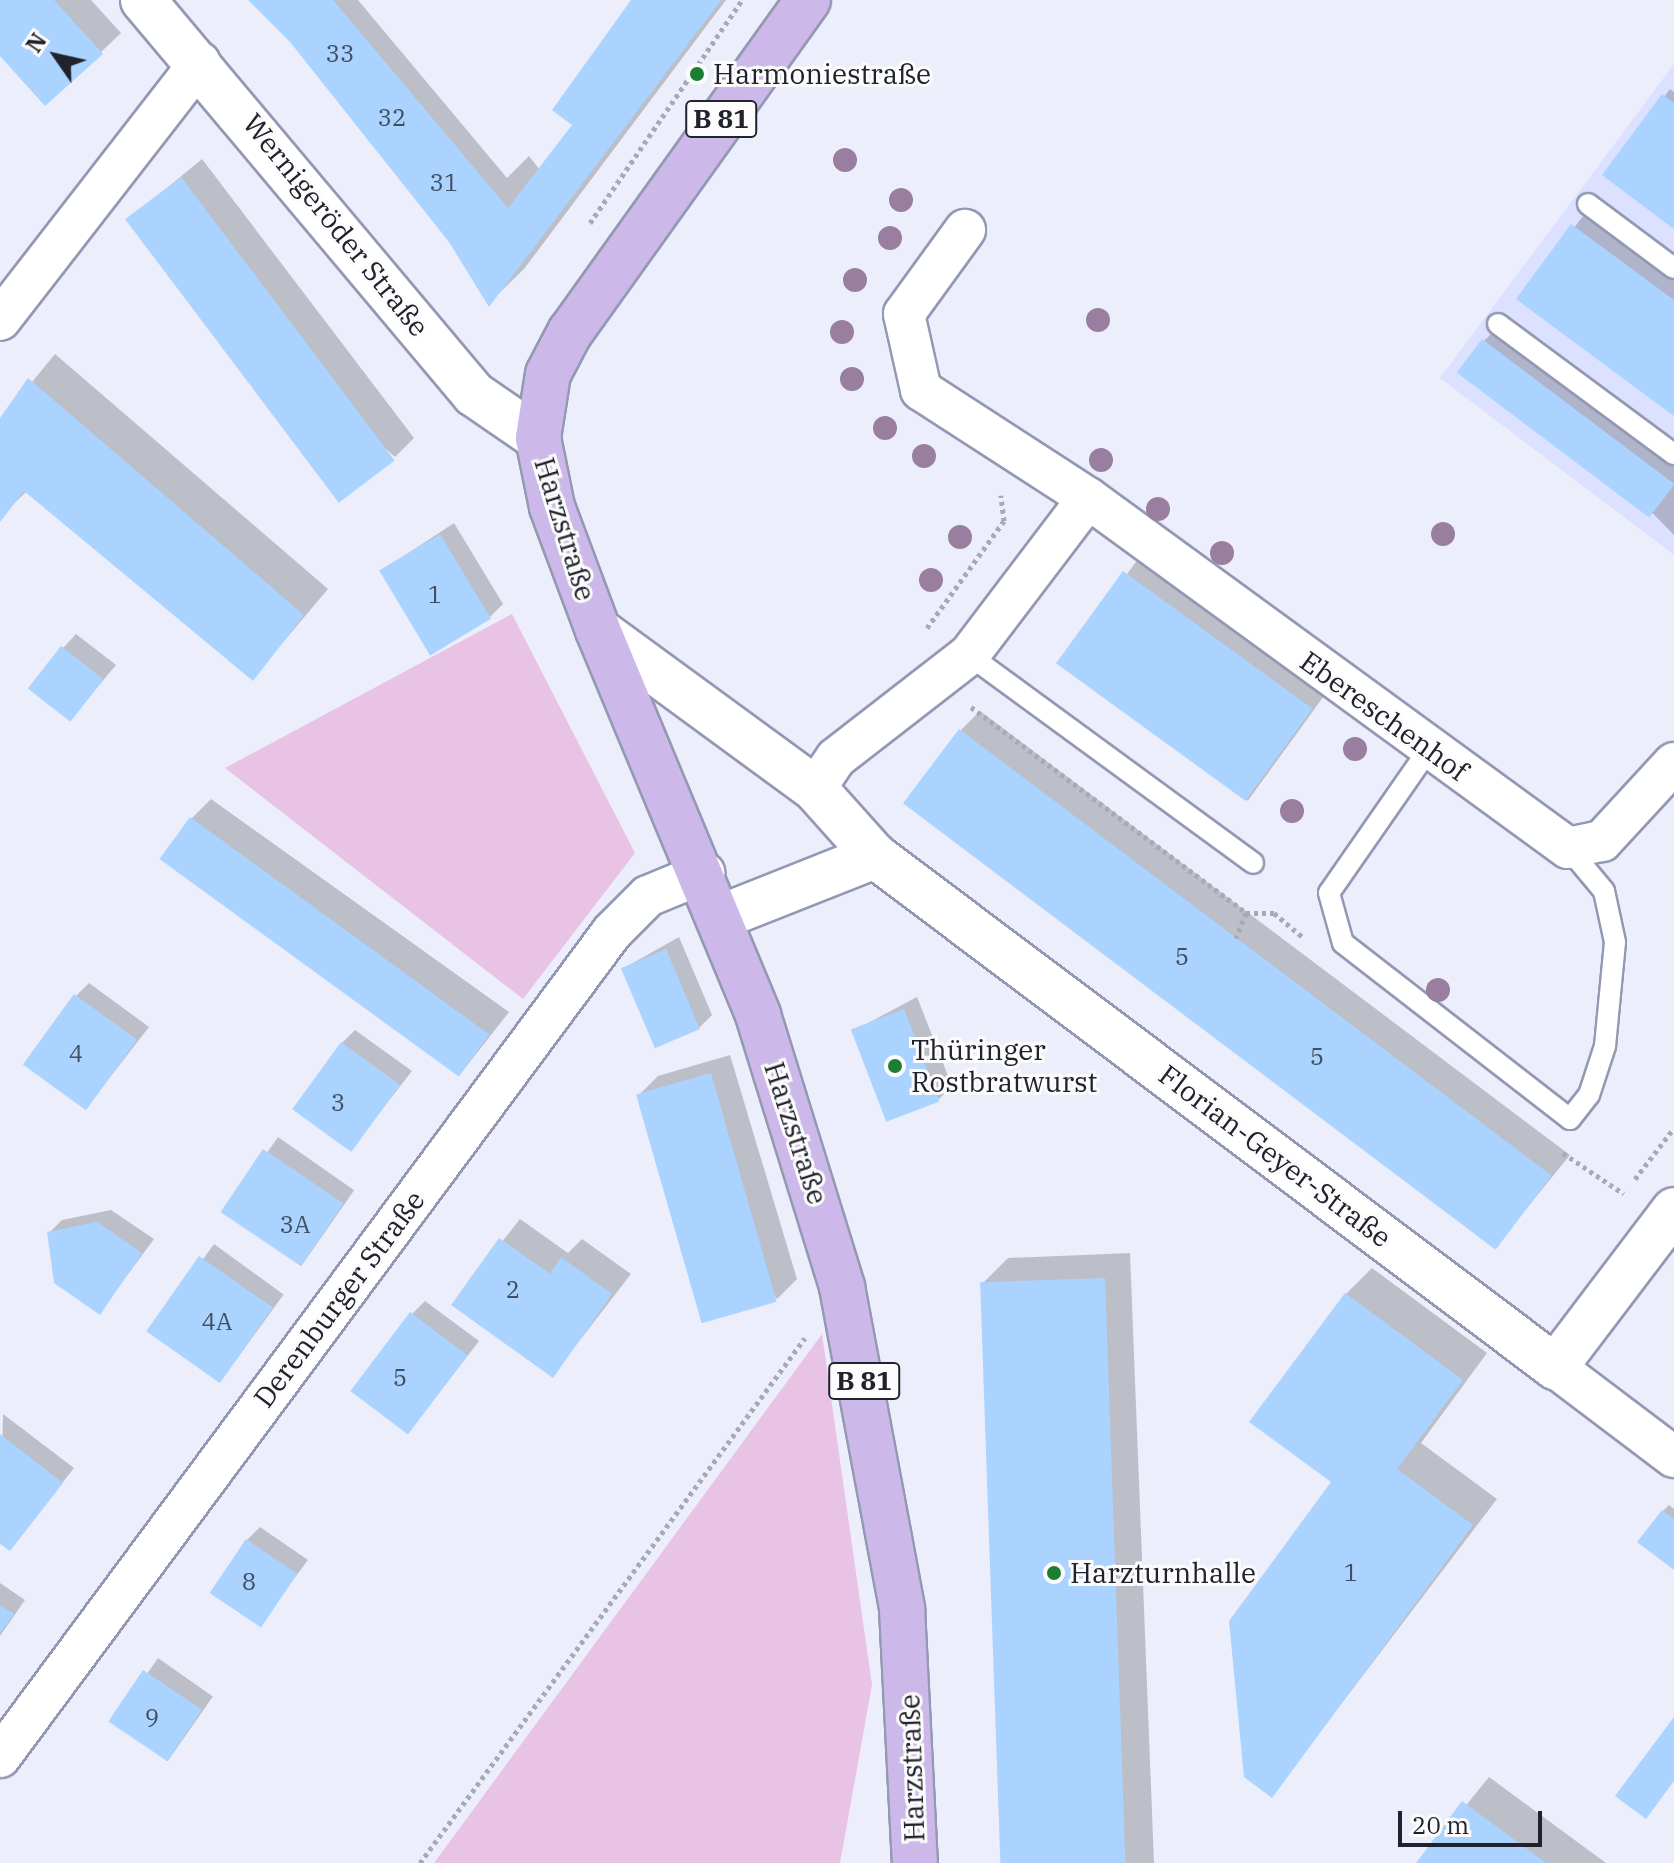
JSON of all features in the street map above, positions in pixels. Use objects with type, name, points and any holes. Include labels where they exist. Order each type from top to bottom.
[{"type":"main road","name":"B 81","points":[[538,438],[548,374],[570,332],[808,0]]},
{"type":"main road","name":"Harzstraße","points":[[538,438],[552,507],[598,630],[721,917],[842,1287],[902,1609],[915,1863]]},
{"type":"street","name":"Wernigeröder Straße","points":[[143,0],[200,62],[474,394],[538,438]]},
{"type":"street","points":[[0,320],[200,62]]},
{"type":"street","name":"Ebereschenhof","points":[[965,230],[904,314],[921,390],[1088,498],[1568,848]]},
{"type":"street","points":[[815,789],[836,758],[969,655],[1088,498]]},
{"type":"street","name":"Florian-Geyer-Straße","points":[[598,630],[815,789],[875,856],[1674,1457]]},
{"type":"street","points":[[1568,848],[1602,841],[1674,763]]},
{"type":"street","points":[[721,917],[875,856]]},
{"type":"street","name":"Derenburger Straße","points":[[0,1757],[612,932],[648,896],[704,873]]},
{"type":"street","points":[[1555,1367],[1674,1210]]},
{"type":"lane","points":[[1588,204],[1674,268]]},
{"type":"lane","points":[[1498,324],[1674,454]]},
{"type":"lane","points":[[969,655],[1253,863]]},
{"type":"lane","points":[[1429,749],[1329,893],[1343,943],[1570,1119],[1589,1095],[1605,1046],[1615,942],[1604,891],[1568,848]]},
{"type":"path","points":[[591,214],[742,0]]},
{"type":"path","points":[[420,1863],[842,1287]]},
{"type":"shaded area","points":[[1674,64],[1674,555],[1440,378]]},
{"type":"shaded area","points":[[512,614],[635,853],[523,999],[225,768]]},
{"type":"shaded area","points":[[822,1334],[872,1685],[840,1863],[434,1863]]},
{"type":"building","points":[[0,0],[54,0],[103,54],[45,106],[0,56]]},
{"type":"building","points":[[248,0],[333,0],[508,208],[572,125],[552,110],[631,0],[721,0],[489,307],[449,242],[290,42]]},
{"type":"building","points":[[1662,94],[1674,103],[1674,229],[1602,175]]},
{"type":"building","points":[[181,177],[395,461],[339,503],[125,219]]},
{"type":"building","points":[[1571,224],[1674,300],[1674,416],[1516,299]]},
{"type":"building","points":[[1482,339],[1674,484],[1649,518],[1457,373]]},
{"type":"building","points":[[28,378],[304,615],[253,681],[24,491],[0,522],[0,418]]},
{"type":"building","points":[[440,534],[491,619],[430,655],[379,571]]},
{"type":"building","points":[[1123,571],[1312,709],[1245,801],[1056,663]]},
{"type":"building","points":[[61,646],[104,679],[70,722],[28,689]]},
{"type":"building","points":[[959,729],[1552,1176],[1496,1250],[903,803]]},
{"type":"building","points":[[190,817],[489,1034],[459,1077],[159,859]]},
{"type":"building","points":[[666,949],[700,1029],[655,1048],[621,968]]},
{"type":"building","points":[[74,994],[137,1040],[86,1110],[23,1064]]},
{"type":"building","name":"Thüringer Rostbratwurst","points":[[904,1009],[939,1101],[886,1122],[851,1029]]},
{"type":"building","points":[[341,1042],[400,1085],[351,1152],[292,1109]]},
{"type":"building","points":[[711,1073],[777,1302],[702,1323],[636,1094]]},
{"type":"building","points":[[263,1149],[343,1203],[301,1266],[221,1212]]},
{"type":"building","points":[[97,1222],[142,1253],[100,1315],[54,1283],[47,1232]]},
{"type":"building","points":[[499,1238],[550,1274],[561,1257],[612,1294],[553,1378],[451,1305]]},
{"type":"building","points":[[199,1256],[273,1308],[220,1383],[146,1331]]},
{"type":"building","name":"Harzturnhalle","points":[[1105,1278],[1125,1863],[1000,1863],[980,1282]]},
{"type":"building","points":[[1345,1293],[1463,1380],[1397,1469],[1473,1525],[1272,1798],[1244,1777],[1229,1621],[1331,1482],[1249,1422]]},
{"type":"building","points":[[410,1312],[468,1355],[408,1434],[350,1391]]},
{"type":"building","points":[[0,1434],[63,1483],[10,1551],[0,1544]]},
{"type":"building","points":[[1662,1510],[1674,1519],[1674,1570],[1637,1542]]},
{"type":"building","points":[[246,1539],[297,1574],[261,1628],[210,1593]]},
{"type":"building","points":[[0,1605],[14,1614],[0,1633]]},
{"type":"building","points":[[143,1670],[202,1710],[167,1761],[108,1721]]},
{"type":"building","points":[[1674,1717],[1674,1781],[1646,1819],[1615,1796]]},
{"type":"building","points":[[1462,1801],[1546,1863],[1416,1863]]},
{"type":"place","name":"Harmoniestraße","points":[[697,74]]},
{"type":"place","name":"Thüringer Rostbratwurst","points":[[895,1066]]},
{"type":"place","name":"Harzturnhalle","points":[[1054,1573]]}]
